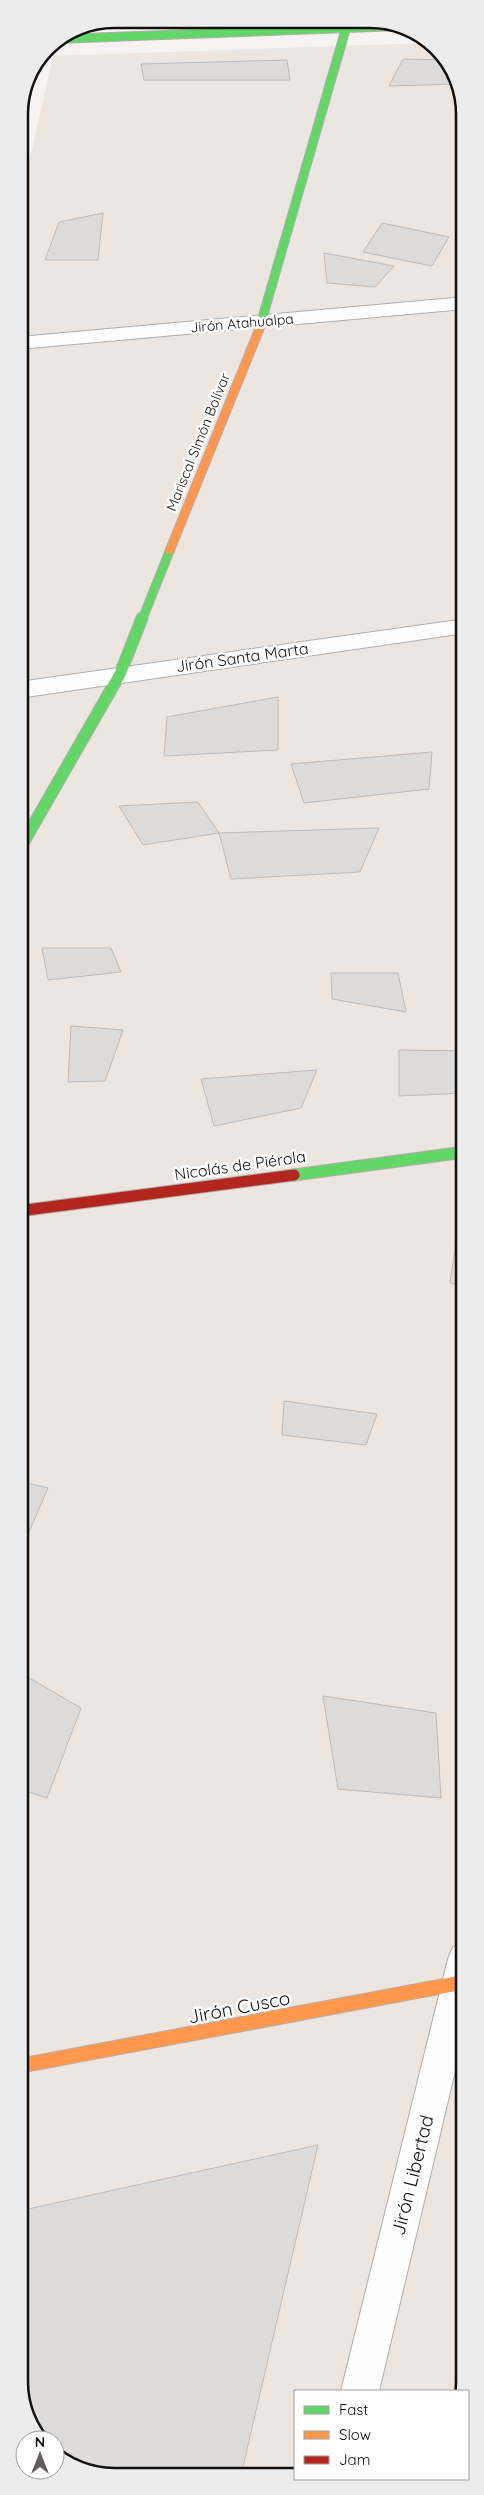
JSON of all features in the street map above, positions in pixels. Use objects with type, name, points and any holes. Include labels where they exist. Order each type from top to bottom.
[{"type":"street","points":[[71,39],[287,28]]},
{"type":"street","name":"Mariscal SImón Bolívar","points":[[28,834],[120,674],[263,321],[344,28]]},
{"type":"street","name":"Jirón Atahualpa","points":[[28,342],[456,304]]},
{"type":"street","name":"Jirón Santa Marta","points":[[28,689],[456,627]]},
{"type":"street","name":"Nicolás de Piérola","points":[[28,1210],[456,1153]]},
{"type":"street","name":"Jirón Cusco","points":[[28,2064],[456,1976]]},
{"type":"street","name":"Jirón Libertad","points":[[360,2390],[456,2003]]},
{"type":"shaded area","points":[[420,43],[431,53],[448,75],[456,102],[456,2390],[294,2390],[294,2468],[113,2468],[86,2463],[65,2453],[65,2430],[43,2430],[34,2415],[28,2393],[28,168],[53,56]]},
{"type":"building","points":[[403,59],[437,60],[448,75],[451,84],[389,86]]},
{"type":"building","points":[[287,60],[290,80],[144,80],[141,64]]},
{"type":"building","points":[[103,213],[98,260],[45,260],[59,222]]},
{"type":"building","points":[[382,223],[449,237],[432,266],[363,252]]},
{"type":"building","points":[[324,253],[394,266],[375,287],[327,283]]},
{"type":"building","points":[[278,697],[278,750],[164,756],[167,717]]},
{"type":"building","points":[[432,752],[429,789],[304,803],[291,764]]},
{"type":"building","points":[[198,802],[219,833],[143,845],[119,806]]},
{"type":"building","points":[[379,828],[360,872],[231,879],[219,833]]},
{"type":"building","points":[[42,948],[111,948],[121,972],[48,980]]},
{"type":"building","points":[[331,973],[398,973],[406,1012],[332,999]]},
{"type":"building","points":[[71,1026],[123,1030],[105,1081],[68,1082]]},
{"type":"building","points":[[399,1050],[456,1051],[456,1093],[399,1096]]},
{"type":"building","points":[[317,1070],[301,1108],[214,1126],[201,1079]]},
{"type":"building","points":[[456,1242],[456,1284],[450,1283]]},
{"type":"building","points":[[284,1401],[377,1414],[366,1445],[282,1435]]},
{"type":"building","points":[[28,1483],[48,1488],[28,1534]]},
{"type":"building","points":[[28,1677],[81,1708],[47,1798],[28,1792]]},
{"type":"building","points":[[323,1696],[436,1713],[441,1798],[338,1789]]},
{"type":"building","points":[[318,2145],[243,2468],[113,2468],[86,2463],[65,2453],[65,2430],[42,2429],[30,2404],[28,2382],[28,2209]]},
{"type":"traffic: fast","points":[[259,330],[346,28]]},
{"type":"traffic: fast","points":[[72,38],[348,28]]},
{"type":"traffic: fast","points":[[28,834],[120,674],[170,550]]},
{"type":"traffic: fast","points":[[294,1175],[456,1153]]},
{"type":"traffic: slow","points":[[170,550],[259,330]]},
{"type":"traffic: slow","points":[[28,2064],[456,1984]]},
{"type":"traffic: jam","points":[[28,1210],[294,1175]]}]
